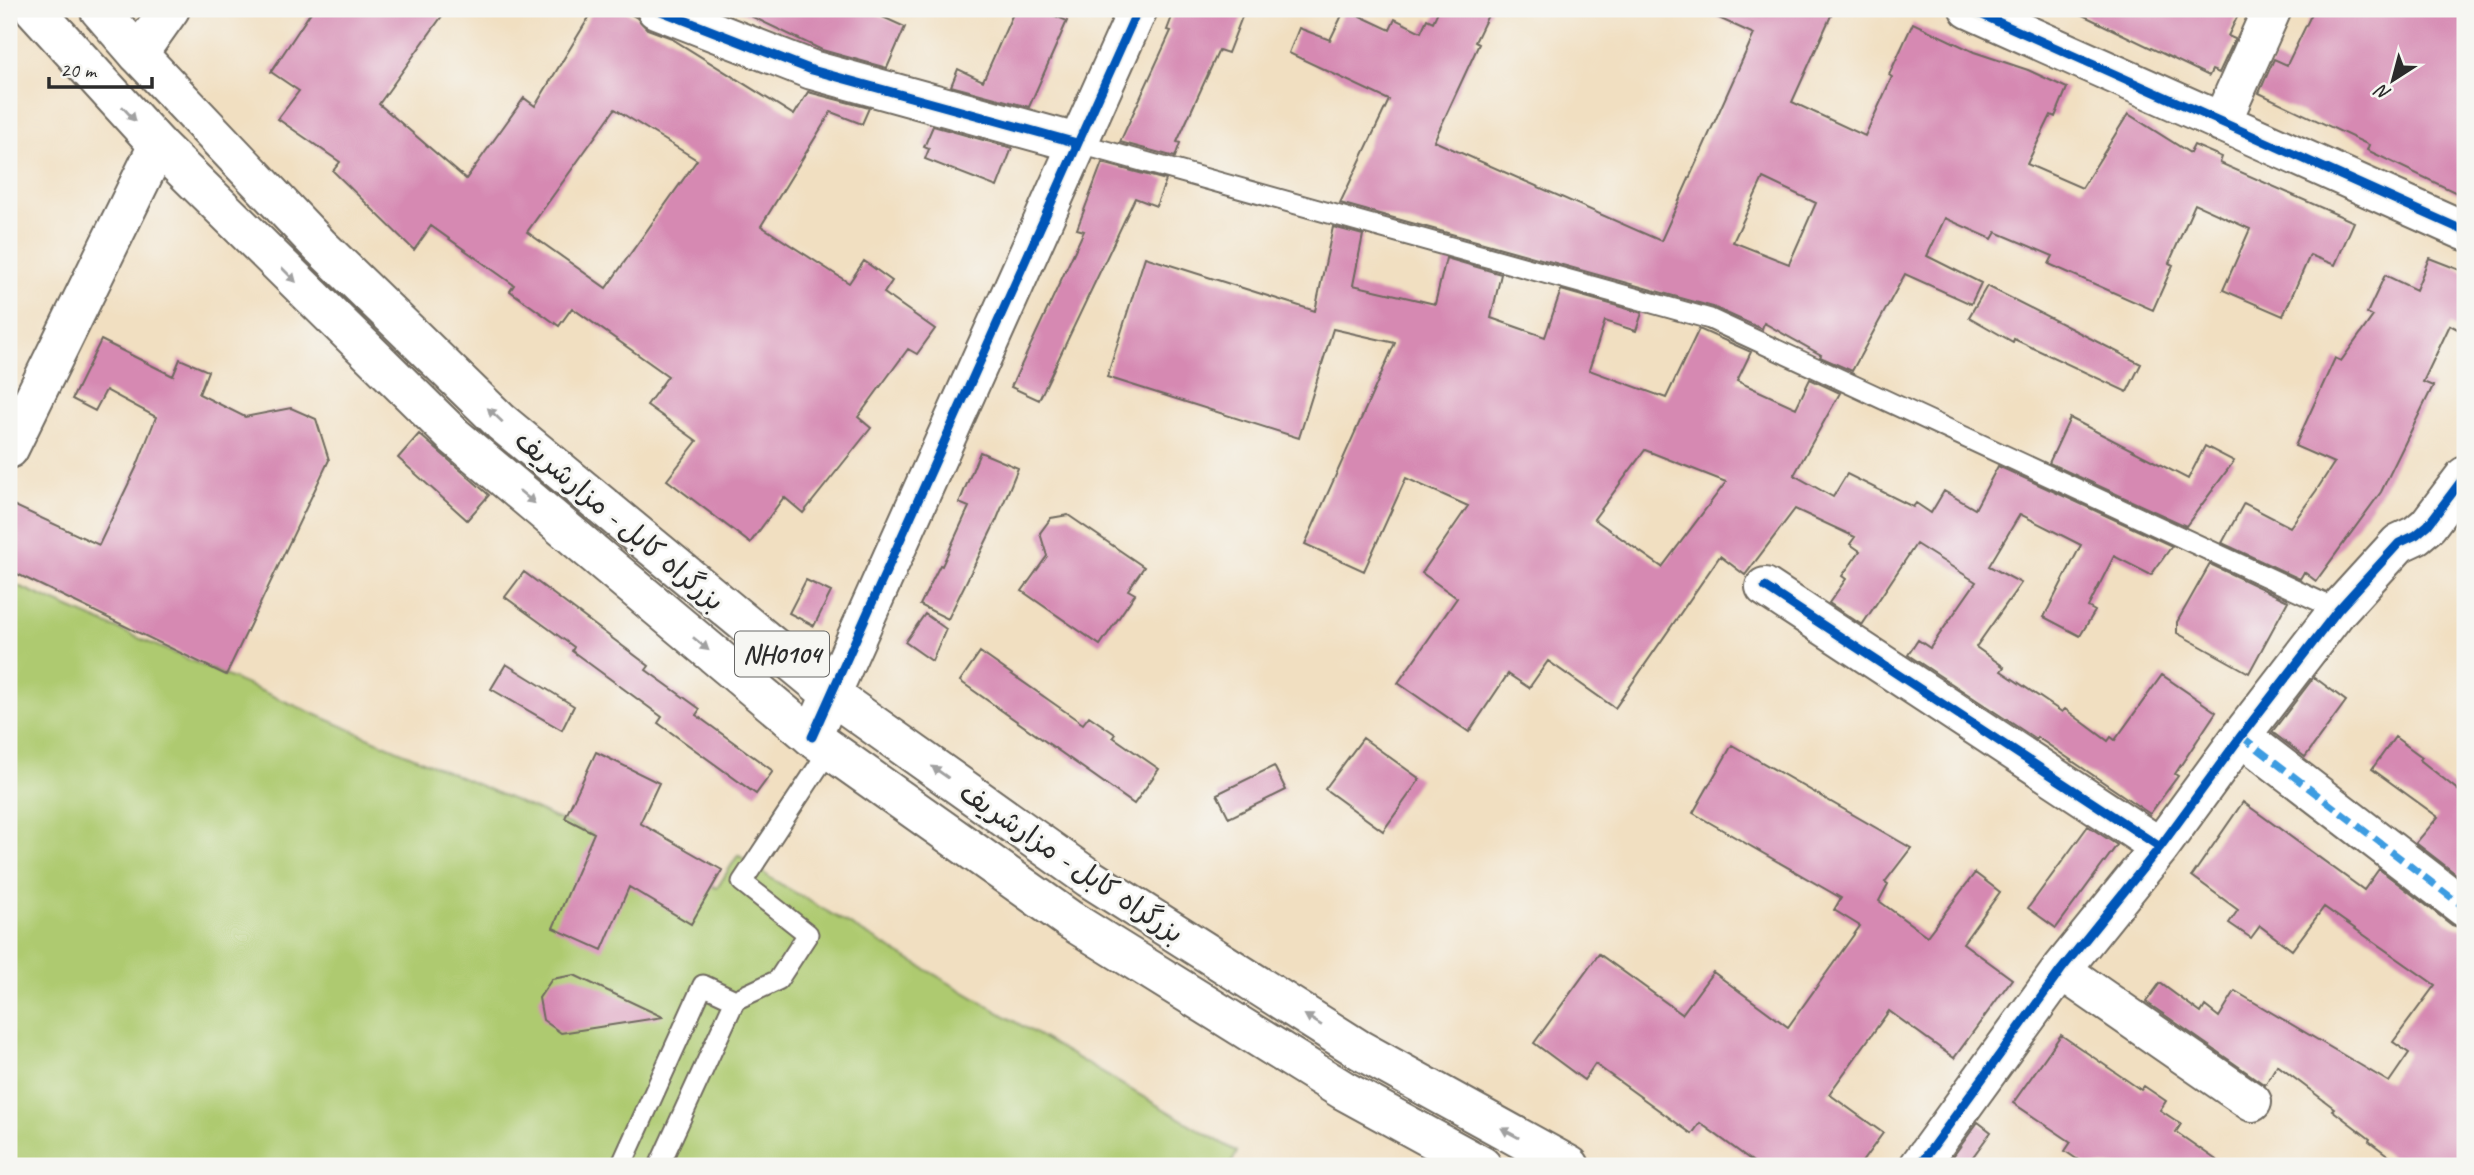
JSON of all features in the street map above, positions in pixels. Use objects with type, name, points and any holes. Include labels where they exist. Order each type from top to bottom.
[{"type":"main road","name":"بزرگراه کابل - مزارشریف","points":[[34,9],[158,145],[454,436],[821,743],[1070,920],[1343,1090],[1482,1166]]},
{"type":"main road","name":"بزرگراه کابل - مزارشریف","points":[[99,9],[138,54],[319,245],[501,422],[832,696],[1089,878],[1360,1050],[1570,1166]]},
{"type":"main road","points":[[138,54],[170,9]]},
{"type":"main road","points":[[656,9],[812,70],[1077,143]]},
{"type":"main road","points":[[821,743],[832,696],[1138,9]]},
{"type":"main road","points":[[1969,9],[2465,232]]},
{"type":"main road","points":[[2221,122],[2272,9]]},
{"type":"main road","points":[[9,449],[158,145]]},
{"type":"main road","points":[[1919,1166],[2061,970],[2160,847],[2338,610],[2399,543],[2416,535],[2428,525],[2465,476]]},
{"type":"main road","points":[[1765,587],[2160,847]]},
{"type":"main road","points":[[2241,736],[2465,908]]},
{"type":"main road","points":[[2061,970],[2252,1102]]},
{"type":"lane","points":[[1077,143],[1710,318],[2338,610]]},
{"type":"lane","points":[[659,1166],[735,1000],[778,980],[808,934],[742,882],[821,743]]},
{"type":"lane","points":[[621,1166],[703,985],[735,1000]]},
{"type":"green space","points":[[9,582],[717,888],[738,855],[772,879],[1237,1152],[1230,1166],[9,1166]]},
{"type":"building","points":[[313,9],[447,9],[379,104],[466,179],[524,98],[535,106],[594,9],[622,9],[637,18],[647,29],[669,37],[794,115],[808,92],[869,108],[862,124],[831,112],[761,226],[849,283],[864,261],[892,281],[884,293],[935,329],[917,354],[908,349],[858,417],[871,428],[803,513],[784,497],[750,543],[667,480],[697,441],[647,405],[668,376],[572,308],[559,326],[510,291],[514,285],[431,226],[414,250],[333,171],[340,162],[278,119],[299,91],[271,72]],"holes":[[[615,109],[697,160],[606,288],[527,232]]]},
{"type":"building","points":[[736,9],[865,9],[905,27],[887,68],[822,50]]},
{"type":"building","points":[[1015,9],[1040,9],[1067,21],[1029,107],[951,86],[958,69],[983,81]]},
{"type":"building","points":[[1175,9],[1245,9],[1228,53],[1219,50],[1177,142],[1180,143],[1175,157],[1120,142],[1171,31],[1167,30]]},
{"type":"building","points":[[1345,9],[1390,30],[1395,19],[1421,32],[1427,19],[1433,22],[1439,9],[1491,9],[1475,42],[1479,44],[1434,141],[1661,241],[1754,34],[1699,9],[1834,9],[1792,102],[1865,136],[1913,23],[1974,52],[2028,70],[2067,88],[2055,117],[2051,115],[2027,164],[2082,188],[2128,114],[2190,153],[2194,145],[2222,157],[2220,163],[2354,222],[2335,265],[2310,255],[2283,316],[2223,290],[2250,229],[2195,204],[2169,263],[2173,265],[2153,310],[2049,264],[2053,256],[1996,232],[1992,239],[1945,218],[1927,256],[1981,283],[1971,304],[1905,274],[1852,371],[1820,357],[1821,355],[1764,323],[1762,329],[1713,307],[1340,203],[1389,100],[1289,53],[1299,28],[1330,40]],"holes":[[[1763,178],[1816,203],[1789,264],[1733,242]]]},
{"type":"building","points":[[2070,9],[2241,9],[2228,36],[2235,39],[2219,73],[2212,70],[2209,76]]},
{"type":"building","points":[[2314,9],[2455,9],[2465,13],[2465,197],[2367,150],[2369,145],[2259,93],[2274,59],[2287,65]]},
{"type":"building","points":[[933,126],[1012,148],[997,187],[925,159],[929,149],[924,147]]},
{"type":"building","points":[[1102,163],[1166,180],[1156,206],[1135,198],[1039,400],[1011,387],[1084,231],[1077,229]]},
{"type":"building","points":[[1333,227],[1363,235],[1353,285],[1435,304],[1446,258],[1501,274],[1491,318],[1545,337],[1561,290],[1642,313],[1636,331],[1605,321],[1589,370],[1666,398],[1699,329],[1751,352],[1737,381],[1796,408],[1810,379],[1840,393],[1794,475],[1833,497],[1847,474],[1913,507],[1916,503],[1931,513],[1944,491],[1975,509],[1998,466],[2172,546],[2151,575],[2114,556],[2088,607],[2095,611],[2080,636],[2044,617],[2081,545],[2020,514],[1989,566],[2021,583],[1976,647],[2004,667],[2001,671],[2062,712],[2065,709],[2108,741],[2111,737],[2115,740],[2162,675],[2216,712],[2175,774],[2178,776],[2150,814],[2037,737],[2036,739],[1908,655],[1918,640],[1930,648],[1976,582],[1916,544],[1862,625],[1829,603],[1846,579],[1842,576],[1860,551],[1850,544],[1855,537],[1795,509],[1745,575],[1720,556],[1615,708],[1548,661],[1529,688],[1508,674],[1469,732],[1398,683],[1457,598],[1422,573],[1468,506],[1406,478],[1364,571],[1305,544],[1395,343],[1333,329],[1299,438],[1107,377],[1145,257],[1315,311]],"holes":[[[1645,450],[1726,482],[1662,567],[1594,519]]]},
{"type":"building","points":[[2429,258],[2465,272],[2465,333],[2450,325],[2423,382],[2433,386],[2381,492],[2316,581],[2304,572],[2300,579],[2222,543],[2244,503],[2290,527],[2334,463],[2295,446],[2335,358],[2341,361],[2373,316],[2367,313],[2385,275],[2416,290]]},
{"type":"building","points":[[1987,286],[2141,364],[2127,392],[2014,339],[2013,342],[1969,317]]},
{"type":"building","points":[[101,340],[173,376],[180,359],[208,371],[199,394],[245,417],[291,408],[316,419],[329,460],[226,675],[9,570],[9,503],[99,545],[136,468],[156,417],[106,390],[95,411],[72,399]]},
{"type":"building","points":[[2070,418],[2188,479],[2205,446],[2234,461],[2186,526],[2049,463]]},
{"type":"building","points":[[419,434],[489,495],[467,520],[398,458]]},
{"type":"building","points":[[980,452],[1018,468],[997,519],[948,619],[920,605],[940,565],[942,566],[969,507],[959,503]]},
{"type":"building","points":[[1068,515],[1144,567],[1128,590],[1135,594],[1100,645],[1022,591],[1047,556],[1040,533],[1051,518]]},
{"type":"building","points":[[2210,564],[2288,601],[2249,673],[2177,633],[2177,622]]},
{"type":"building","points":[[524,572],[649,666],[646,670],[700,709],[696,715],[773,771],[756,794],[658,723],[662,717],[572,651],[574,647],[505,597]]},
{"type":"building","points":[[806,580],[831,592],[814,626],[789,613]]},
{"type":"building","points":[[925,614],[946,629],[932,661],[905,642]]},
{"type":"building","points":[[980,652],[1083,724],[1089,716],[1115,734],[1113,737],[1159,769],[1134,804],[960,681]]},
{"type":"building","points":[[506,664],[574,706],[562,730],[491,689]]},
{"type":"building","points":[[2314,677],[2346,701],[2305,757],[2272,732]]},
{"type":"building","points":[[2395,737],[2422,757],[2420,760],[2459,791],[2465,782],[2465,881],[2416,843],[2438,817],[2372,769]]},
{"type":"building","points":[[1363,738],[1420,779],[1383,831],[1325,789]]},
{"type":"building","points":[[1732,745],[1911,848],[1885,882],[1888,884],[1879,901],[1927,936],[1975,873],[2000,892],[1963,943],[2012,979],[1954,1058],[1889,1011],[1829,1094],[1883,1133],[1859,1166],[1759,1166],[1700,1123],[1692,1134],[1595,1064],[1584,1080],[1534,1043],[1599,954],[1682,1014],[1713,972],[1788,1027],[1860,926],[1834,910],[1841,898],[1693,813]]},
{"type":"building","points":[[596,752],[659,783],[640,823],[722,870],[691,924],[629,887],[602,950],[553,928],[594,833],[565,818]]},
{"type":"building","points":[[1274,766],[1286,790],[1229,818],[1217,794]]},
{"type":"building","points":[[2243,802],[2364,890],[2379,869],[2452,925],[2465,929],[2465,1166],[2402,1166],[2332,1110],[2334,1108],[2277,1065],[2265,1085],[2146,1002],[2160,983],[2201,1013],[2205,1006],[2219,1017],[2235,991],[2389,1082],[2409,1053],[2393,1042],[2435,985],[2324,907],[2292,950],[2260,926],[2251,938],[2229,923],[2238,910],[2192,876]]},
{"type":"building","points":[[2088,826],[2117,845],[2056,928],[2028,908]]},
{"type":"building","points":[[574,975],[663,1017],[561,1033],[543,1020],[539,998],[552,979]]},
{"type":"building","points":[[2061,1035],[2141,1090],[2144,1086],[2166,1101],[2160,1110],[2181,1124],[2176,1132],[2225,1166],[2087,1166],[2065,1151],[2071,1142],[2013,1103]]},
{"type":"building","points":[[1978,1122],[1991,1132],[1966,1166],[1946,1166]]},
{"type":"marked path","points":[[2241,736],[2465,908]]},
{"type":"cycle path","points":[[656,9],[812,70],[1077,143]]},
{"type":"cycle path","points":[[812,737],[1138,9]]},
{"type":"cycle path","points":[[1969,9],[2465,231]]},
{"type":"cycle path","points":[[1919,1166],[2061,970],[2160,847],[2338,610],[2399,543],[2416,535],[2428,525],[2465,476]]},
{"type":"cycle path","points":[[1765,587],[2160,847]]}]
